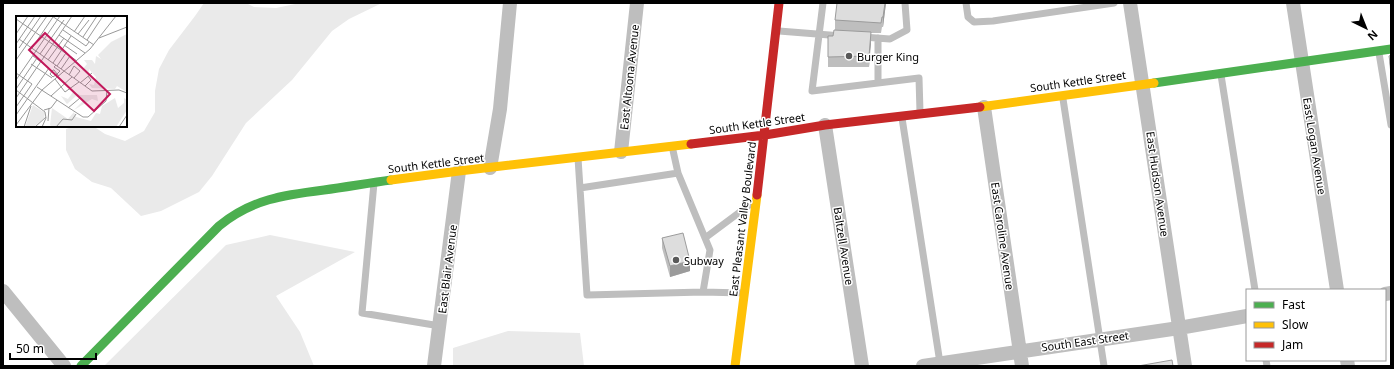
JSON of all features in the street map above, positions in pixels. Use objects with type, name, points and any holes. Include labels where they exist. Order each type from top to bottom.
[{"type":"main road","name":"East Pleasant Valley Boulevard","points":[[735,366],[765,135],[779,3]]},
{"type":"main road","name":"South Kettle Street","points":[[81,366],[219,226],[247,206],[267,199],[285,195],[460,171],[765,135],[825,125],[984,107],[1143,83],[1391,50]]},
{"type":"street","points":[[490,168],[500,109],[510,3]]},
{"type":"street","name":"East Altoona Avenue","points":[[621,152],[636,3]]},
{"type":"street","name":"East Hudson Avenue","points":[[1130,3],[1185,366]]},
{"type":"street","name":"East Logan Avenue","points":[[1293,3],[1337,289]]},
{"type":"street","name":"East Caroline Avenue","points":[[984,107],[1022,366]]},
{"type":"street","name":"Baltzell Avenue","points":[[825,125],[862,366]]},
{"type":"street","name":"East Blair Avenue","points":[[434,366],[460,171]]},
{"type":"street","points":[[3,291],[64,366]]},
{"type":"street","name":"South East Street","points":[[923,366],[1179,328],[1246,316]]},
{"type":"lane","points":[[823,3],[812,91],[919,78],[921,114]]},
{"type":"lane","points":[[776,31],[890,39],[907,30],[905,3]]},
{"type":"lane","points":[[966,3],[968,17],[974,22],[993,21],[1114,3]]},
{"type":"lane","points":[[878,38],[878,83]]},
{"type":"lane","points":[[1379,51],[1391,125]]},
{"type":"lane","points":[[1220,73],[1255,289]]},
{"type":"lane","points":[[1062,95],[1104,366]]},
{"type":"lane","points":[[902,116],[940,363]]},
{"type":"lane","points":[[672,146],[678,173],[710,250],[703,292]]},
{"type":"lane","points":[[578,157],[587,295],[703,292],[745,293]]},
{"type":"lane","points":[[580,188],[678,173]]},
{"type":"lane","points":[[374,183],[362,313],[440,326]]},
{"type":"lane","points":[[705,238],[757,199]]},
{"type":"shaded area","points":[[204,3],[246,3],[254,7],[276,8],[300,3],[382,3],[349,19],[332,31],[292,80],[246,123],[212,176],[199,192],[161,211],[141,216],[111,188],[92,182],[75,169],[66,150],[66,129],[72,127],[94,127],[105,134],[125,141],[144,131],[155,112],[155,91],[159,69],[169,50]]},
{"type":"shaded area","points":[[270,235],[355,252],[276,296],[300,332],[314,366],[104,366],[226,245]]},
{"type":"shaded area","points":[[508,331],[580,333],[584,366],[453,366],[453,348]]},
{"type":"building","points":[[837,3],[885,3],[881,23],[835,20]]},
{"type":"building","points":[[834,30],[871,32],[869,56],[828,57],[828,36],[833,36]]},
{"type":"building","points":[[1391,55],[1391,69],[1389,56]]},
{"type":"building","points":[[683,233],[690,261],[670,266],[662,238]]},
{"type":"building","points":[[1172,360],[1173,366],[1138,366]]},
{"type":"traffic: fast","points":[[1154,83],[1391,49]]},
{"type":"traffic: fast","points":[[81,366],[219,226],[231,217],[256,204],[282,196],[391,180]]},
{"type":"traffic: slow","points":[[980,107],[1154,83]]},
{"type":"traffic: slow","points":[[391,180],[691,144]]},
{"type":"traffic: slow","points":[[735,366],[757,195]]},
{"type":"traffic: jam","points":[[757,195],[779,3]]},
{"type":"traffic: jam","points":[[765,135],[825,125],[980,107]]},
{"type":"traffic: jam","points":[[691,144],[765,135]]},
{"type":"place","name":"Burger King","points":[[849,56]]},
{"type":"place","name":"Subway","points":[[676,260]]}]
